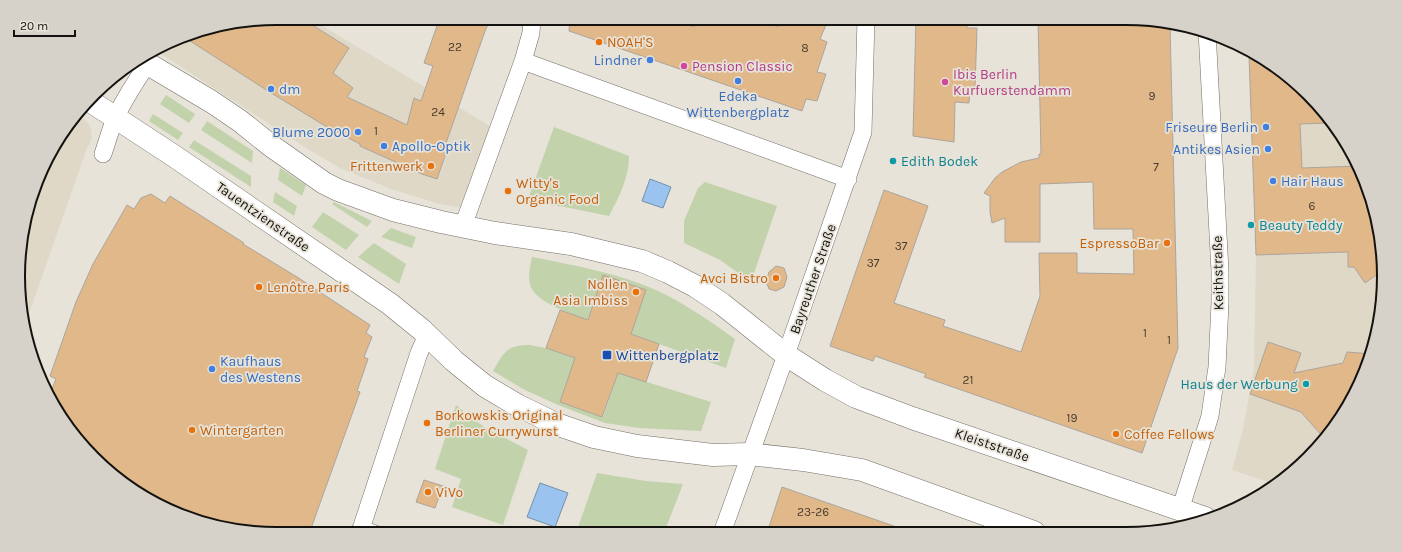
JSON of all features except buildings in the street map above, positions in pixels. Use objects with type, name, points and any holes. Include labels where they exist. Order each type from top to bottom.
[{"type":"main road","points":[[145,62],[212,102],[324,183],[338,190],[393,210],[463,226],[578,246],[642,261],[695,286],[722,304],[786,355]]},
{"type":"main road","name":"Tauentzienstraße","points":[[94,104],[174,156],[390,304],[429,337]]},
{"type":"main road","points":[[429,337],[454,361],[485,386],[517,405],[556,424],[594,437],[637,446],[713,455],[749,454],[812,461],[862,470],[1020,527]]},
{"type":"main road","name":"Kleiststraße","points":[[786,355],[825,380],[856,397],[1180,518],[1191,518]]},
{"type":"street","points":[[463,226],[523,61],[531,33],[532,25]]},
{"type":"street","name":"Bayreuther Straße","points":[[724,527],[848,179],[863,132],[866,25]]},
{"type":"street","name":"Keithstraße","points":[[1180,518],[1210,416],[1217,367],[1220,271],[1207,38]]},
{"type":"street","points":[[523,61],[848,179]]},
{"type":"street","points":[[103,154],[116,117],[145,62]]},
{"type":"street","points":[[366,527],[419,353],[429,337]]},
{"type":"shaded area","points":[[321,25],[490,126],[462,208],[439,204],[391,189],[340,168],[311,151],[160,53],[195,38],[243,27]]},
{"type":"shaded area","points":[[1249,57],[1265,67],[1291,87],[1315,111],[1335,137],[1351,165],[1364,195],[1375,243],[1377,276],[1375,309],[1372,325],[1364,357],[1351,387],[1335,415],[1315,441],[1291,465],[1269,482],[1232,470],[1243,429],[1254,368],[1256,255]]},
{"type":"shaded area","points":[[82,117],[91,129],[92,138],[86,151],[28,316],[25,276],[27,243],[38,195],[59,150]]},
{"type":"green space","points":[[166,95],[195,114],[189,123],[160,104]]},
{"type":"green space","points":[[153,114],[183,133],[178,140],[149,121]]},
{"type":"green space","points":[[207,121],[253,151],[252,163],[201,130]]},
{"type":"green space","points":[[554,127],[629,156],[629,164],[625,180],[609,216],[565,207],[527,202]]},
{"type":"green space","points":[[194,140],[251,176],[251,187],[189,147]]},
{"type":"green space","points":[[280,168],[306,185],[302,196],[278,180]]},
{"type":"green space","points":[[705,182],[777,206],[751,282],[720,260],[684,243],[684,221],[698,188]]},
{"type":"green space","points":[[275,192],[297,206],[294,216],[273,202]]},
{"type":"green space","points":[[334,202],[372,221],[367,227],[332,204]]},
{"type":"green space","points":[[323,212],[359,235],[346,250],[312,227]]},
{"type":"green space","points":[[391,228],[416,237],[412,248],[381,237]]},
{"type":"green space","points":[[374,243],[406,264],[399,284],[358,257]]},
{"type":"green space","points":[[532,257],[611,274],[656,290],[687,306],[735,339],[726,368],[631,334],[603,275],[588,320],[555,307],[539,297],[530,285],[529,275]]},
{"type":"green space","points":[[522,345],[546,348],[575,358],[560,402],[603,417],[618,373],[711,402],[701,431],[639,428],[605,423],[558,405],[523,389],[493,371],[503,354],[511,348]]},
{"type":"green space","points":[[456,405],[484,427],[528,450],[503,525],[452,507],[461,479],[435,469]]},
{"type":"green space","points":[[597,473],[646,481],[683,484],[666,527],[578,527]]},
{"type":"water","points":[[650,179],[671,187],[663,208],[642,201]]},
{"type":"water","points":[[540,483],[568,493],[555,527],[527,517]]},
{"type":"place","name":"NOAH'S","points":[[599,42]]},
{"type":"place","name":"Lindner","points":[[650,60]]},
{"type":"place","name":"Pension Classic","points":[[684,66]]},
{"type":"place","name":"Edeka Wittenbergplatz","points":[[738,81]]},
{"type":"place","name":"Ibis Berlin Kurfuerstendamm","points":[[945,82]]},
{"type":"place","name":"dm","points":[[271,89]]},
{"type":"place","name":"Friseure Berlin","points":[[1266,127]]},
{"type":"place","name":"Blume 2000","points":[[358,132]]},
{"type":"place","name":"Apollo-Optik","points":[[384,146]]},
{"type":"place","name":"Antikes Asien","points":[[1268,149]]},
{"type":"place","name":"Edith Bodek","points":[[893,161]]},
{"type":"place","name":"Frittenwerk","points":[[431,166]]},
{"type":"place","name":"Hair Haus","points":[[1273,181]]},
{"type":"place","name":"Witty's Organic Food","points":[[508,191]]},
{"type":"place","name":"Beauty Teddy","points":[[1251,225]]},
{"type":"place","name":"EspressoBar","points":[[1167,243]]},
{"type":"place","name":"Avci Bistro","points":[[776,278]]},
{"type":"place","name":"Lenôtre Paris","points":[[259,287]]},
{"type":"place","name":"Nollen Asia Imbiss","points":[[636,292]]},
{"type":"place","name":"Wittenbergplatz","points":[[607,355]]},
{"type":"place","name":"Kaufhaus des Westens","points":[[212,369]]},
{"type":"place","name":"Haus der Werbung","points":[[1306,384]]},
{"type":"place","name":"Borkowskis Original Berliner Currywurst","points":[[427,423]]},
{"type":"place","name":"Wintergarten","points":[[192,430]]},
{"type":"place","name":"Coffee Fellows","points":[[1116,434]]},
{"type":"place","name":"ViVo","points":[[428,492]]}]
